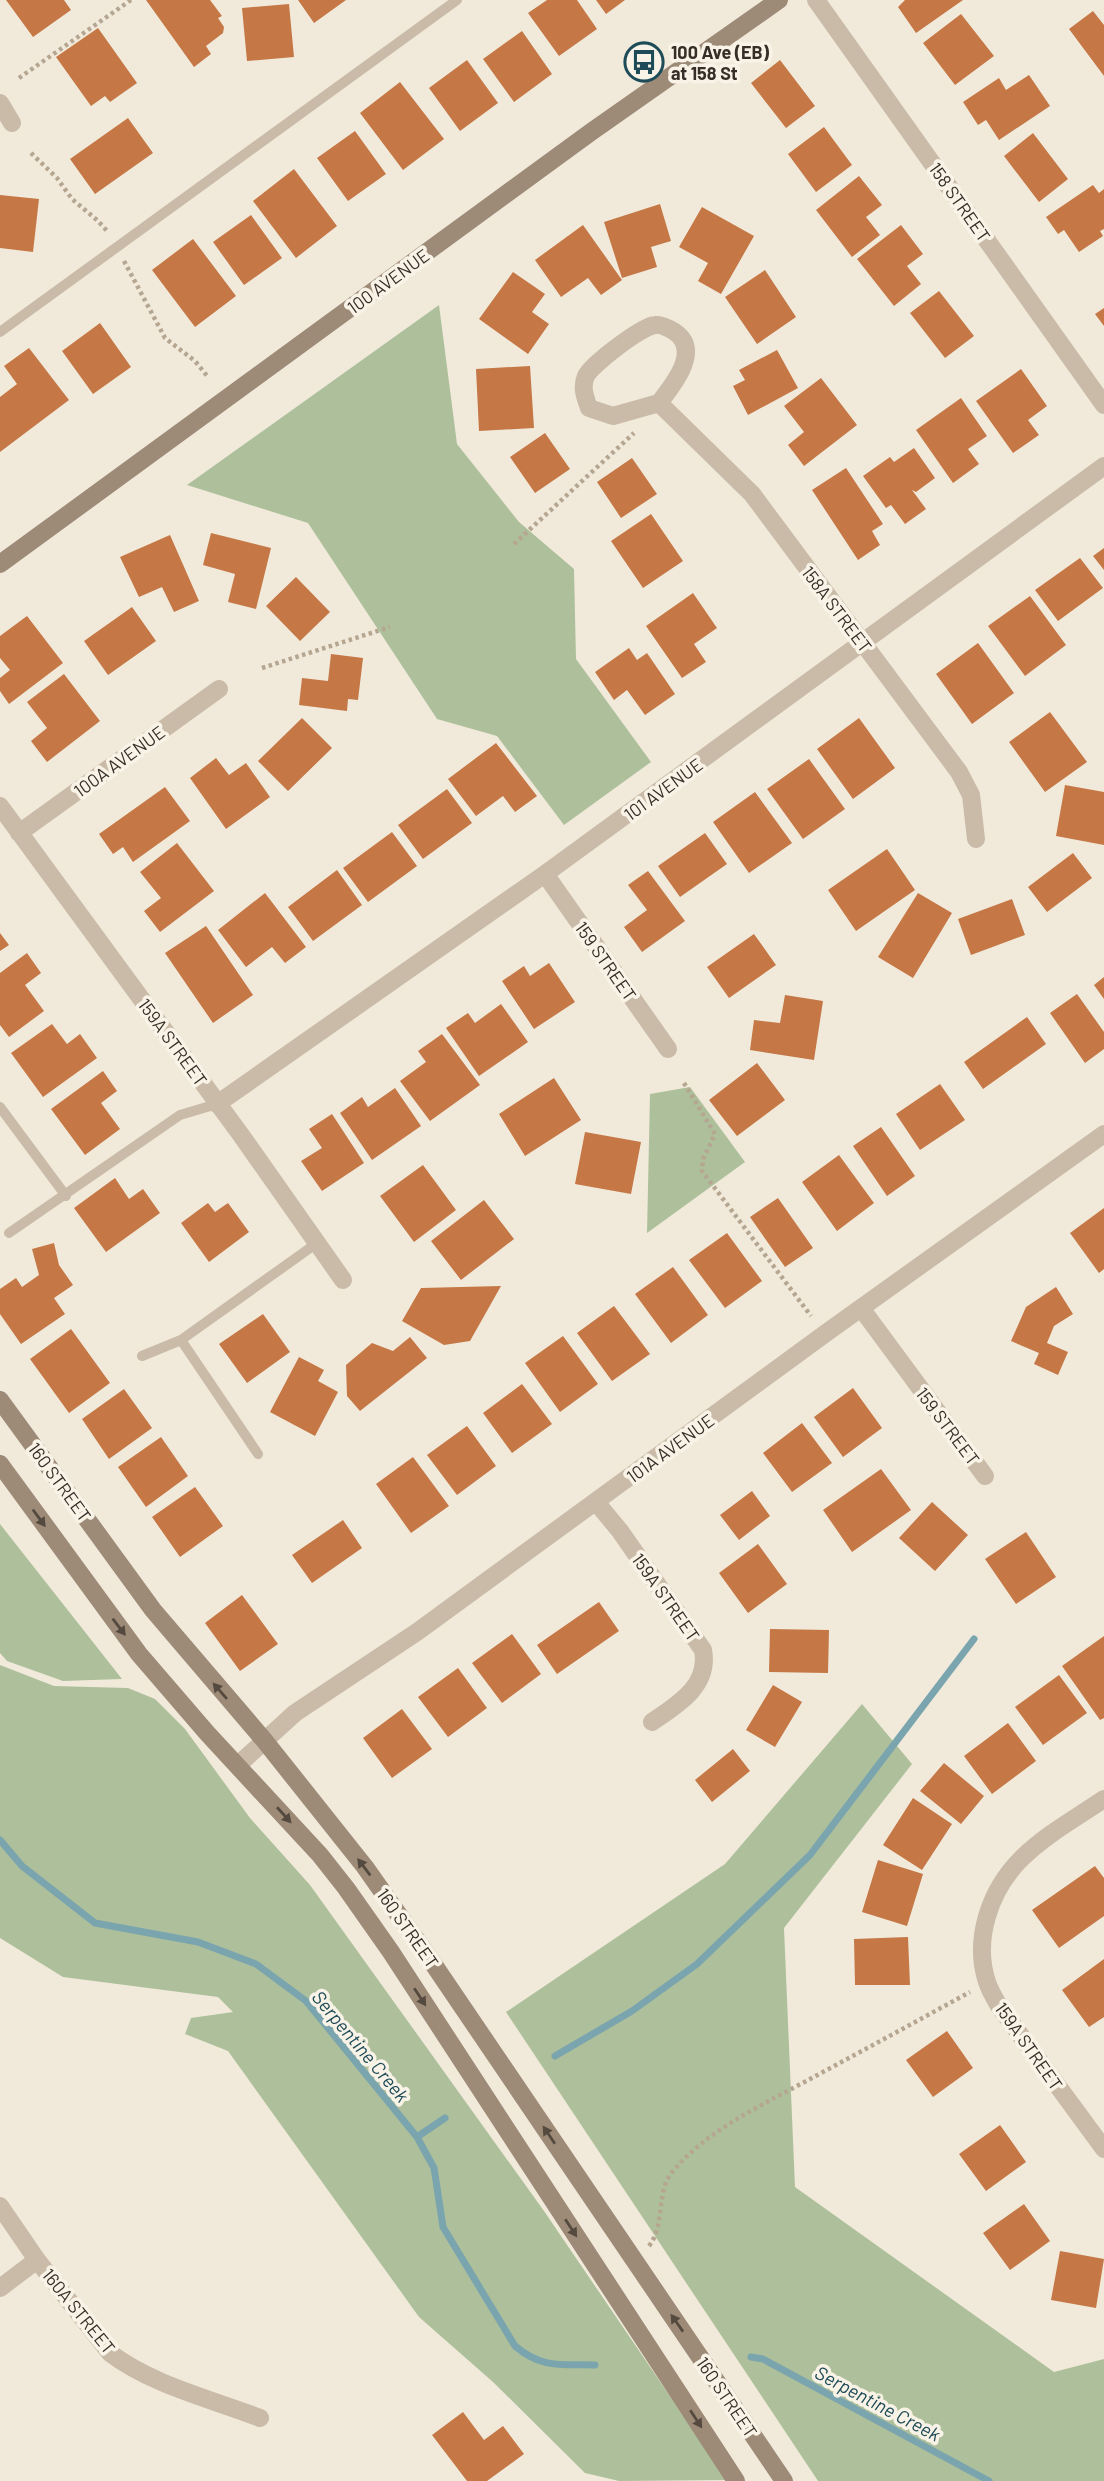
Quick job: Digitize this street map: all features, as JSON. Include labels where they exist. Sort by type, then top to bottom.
[{"type":"main road","name":"100 AVENUE","points":[[0,564],[591,132],[779,0]]},
{"type":"main road","name":"160 STREET","points":[[0,1400],[153,1610],[264,1740],[365,1867],[784,2481]]},
{"type":"main road","name":"160 STREET","points":[[0,1464],[139,1654],[320,1855],[346,1888],[391,1952],[736,2481]]},
{"type":"street","name":"158 STREET","points":[[816,0],[1104,405]]},
{"type":"street","points":[[0,103],[12,123]]},
{"type":"street","points":[[655,325],[670,328],[680,335],[685,348],[684,367],[659,403],[613,416],[589,408],[584,395],[585,379],[590,369],[639,331],[655,325]]},
{"type":"street","name":"158A STREET","points":[[659,403],[752,494],[959,772],[971,795],[976,839]]},
{"type":"street","name":"101 AVENUE","points":[[217,1104],[545,874],[1104,466]]},
{"type":"street","name":"100A AVENUE","points":[[19,833],[219,689]]},
{"type":"street","name":"159A STREET","points":[[0,806],[343,1280]]},
{"type":"street","name":"159 STREET","points":[[545,874],[668,1049]]},
{"type":"street","name":"101A AVENUE","points":[[237,1765],[295,1713],[417,1632],[1104,1134]]},
{"type":"street","name":"159 STREET","points":[[861,1308],[985,1476]]},
{"type":"street","name":"159A STREET","points":[[596,1502],[620,1531],[703,1650],[705,1659],[694,1690],[652,1723]]},
{"type":"street","name":"159A STREET","points":[[1104,1800],[1044,1840],[1021,1859],[1003,1881],[990,1906],[982,1953],[987,1982],[999,2006],[1104,2149]]},
{"type":"street","name":"160A STREET","points":[[0,2206],[37,2260],[110,2353],[124,2363],[160,2380],[260,2418]]},
{"type":"street","points":[[0,2288],[37,2260]]},
{"type":"lane","points":[[0,332],[457,0]]},
{"type":"lane","points":[[9,1233],[180,1115],[217,1104]]},
{"type":"lane","points":[[0,1107],[65,1196]]},
{"type":"lane","points":[[142,1356],[181,1340],[317,1243]]},
{"type":"lane","points":[[181,1340],[258,1454]]},
{"type":"path","points":[[19,78],[131,0]]},
{"type":"path","points":[[31,153],[57,178],[72,199],[112,237]]},
{"type":"path","points":[[121,254],[164,338],[195,361],[208,377]]},
{"type":"path","points":[[514,544],[634,432]]},
{"type":"path","points":[[262,668],[390,627]]},
{"type":"path","points":[[684,1083],[715,1135],[703,1159],[702,1171],[811,1316]]},
{"type":"path","points":[[649,2246],[660,2224],[662,2197],[670,2174],[688,2154],[746,2113],[975,1989]]},
{"type":"green space","points":[[439,305],[457,444],[519,522],[574,569],[576,659],[651,762],[564,825],[497,736],[437,719],[308,523],[187,485]]},
{"type":"green space","points":[[690,1087],[745,1162],[647,1233],[650,1094]]},
{"type":"green space","points":[[0,1524],[122,1679],[63,1681],[7,1661],[0,1653]]},
{"type":"green space","points":[[0,1665],[54,1686],[128,1688],[155,1699],[185,1729],[250,1818],[310,1885],[544,2211],[727,2480],[619,2481],[585,2473],[493,2382],[419,2317],[228,2051],[185,2034],[191,2018],[233,2012],[218,1997],[63,1977],[0,1938]]},
{"type":"green space","points":[[862,1704],[912,1764],[784,1928],[795,2187],[1054,2372],[1104,2359],[1104,2481],[818,2481],[506,2012],[725,1864]]},
{"type":"building","points":[[6,0],[64,0],[71,10],[33,37]]},
{"type":"building","points":[[146,0],[210,0],[222,16],[218,18],[224,27],[223,33],[206,46],[211,54],[194,67]]},
{"type":"building","points":[[298,0],[346,0],[314,23]]},
{"type":"building","points":[[547,0],[577,0],[597,29],[559,56],[528,13]]},
{"type":"building","points":[[596,0],[625,0],[606,14]]},
{"type":"building","points":[[905,0],[963,0],[916,33],[898,7]]},
{"type":"building","points":[[289,4],[294,57],[247,61],[242,8]]},
{"type":"building","points":[[1093,11],[1104,25],[1104,76],[1069,29]]},
{"type":"building","points":[[961,14],[994,56],[955,85],[923,43]]},
{"type":"building","points":[[98,28],[137,83],[110,102],[105,96],[91,106],[56,57]]},
{"type":"building","points":[[522,31],[552,74],[514,102],[483,59]]},
{"type":"building","points":[[467,60],[498,103],[460,131],[429,88]]},
{"type":"building","points":[[780,60],[815,106],[786,128],[751,83]]},
{"type":"building","points":[[1029,75],[1050,106],[999,140],[986,120],[978,125],[963,102],[999,78],[1006,90]]},
{"type":"building","points":[[400,82],[444,139],[403,170],[360,113]]},
{"type":"building","points":[[128,118],[153,153],[95,194],[70,159]]},
{"type":"building","points":[[824,127],[852,165],[816,192],[788,154]]},
{"type":"building","points":[[355,131],[386,174],[348,201],[317,158]]},
{"type":"building","points":[[1033,133],[1068,179],[1039,202],[1004,156]]},
{"type":"building","points":[[294,169],[337,226],[296,258],[253,201]]},
{"type":"building","points":[[859,176],[882,205],[866,217],[880,235],[852,257],[816,210]]},
{"type":"building","points":[[1093,185],[1099,193],[1104,189],[1104,229],[1100,231],[1103,236],[1079,252],[1064,230],[1058,234],[1046,217]]},
{"type":"building","points":[[0,195],[39,199],[33,252],[0,248]]},
{"type":"building","points":[[660,204],[671,241],[651,247],[657,267],[622,278],[604,222]]},
{"type":"building","points":[[702,207],[754,236],[721,294],[698,281],[708,263],[679,247]]},
{"type":"building","points":[[251,215],[282,258],[244,285],[213,242]]},
{"type":"building","points":[[583,225],[622,280],[601,295],[588,278],[561,297],[535,260]]},
{"type":"building","points":[[901,225],[923,254],[907,266],[921,284],[894,306],[857,259]]},
{"type":"building","points":[[193,239],[236,296],[195,327],[152,270]]},
{"type":"building","points":[[765,270],[796,317],[757,344],[725,297]]},
{"type":"building","points":[[513,272],[545,294],[532,312],[549,324],[528,354],[479,319]]},
{"type":"building","points":[[939,291],[974,336],[945,358],[910,313]]},
{"type":"building","points":[[1104,308],[1104,326],[1095,314]]},
{"type":"building","points":[[100,323],[131,367],[93,394],[62,351]]},
{"type":"building","points":[[29,348],[69,400],[0,452],[0,397],[17,384],[4,366]]},
{"type":"building","points":[[777,350],[798,388],[748,415],[733,386],[745,380],[739,370]]},
{"type":"building","points":[[530,366],[534,428],[479,431],[476,369]]},
{"type":"building","points":[[1021,369],[1047,406],[1028,420],[1039,435],[1013,453],[976,401]]},
{"type":"building","points":[[821,378],[857,425],[804,466],[788,445],[804,432],[784,406]]},
{"type":"building","points":[[961,398],[987,436],[968,449],[979,464],[953,483],[916,430]]},
{"type":"building","points":[[545,433],[570,469],[535,493],[510,457]]},
{"type":"building","points":[[914,448],[935,478],[916,492],[912,490],[926,509],[905,524],[891,505],[886,508],[863,476],[890,457],[894,462]]},
{"type":"building","points":[[632,458],[657,494],[621,518],[597,482]]},
{"type":"building","points":[[846,468],[883,524],[872,531],[880,545],[858,560],[812,490]]},
{"type":"building","points":[[651,514],[683,561],[643,588],[611,541]]},
{"type":"building","points":[[211,533],[271,548],[256,609],[228,602],[235,574],[203,565]]},
{"type":"building","points":[[170,535],[199,601],[174,612],[162,587],[139,597],[120,557]]},
{"type":"building","points":[[1104,548],[1104,570],[1093,556]]},
{"type":"building","points":[[1080,558],[1103,588],[1058,621],[1035,590]]},
{"type":"building","points":[[296,577],[330,612],[300,641],[266,606]]},
{"type":"building","points":[[693,593],[717,628],[694,644],[706,662],[682,678],[646,626]]},
{"type":"building","points":[[1030,596],[1066,645],[1025,676],[988,626]]},
{"type":"building","points":[[132,607],[156,641],[108,675],[84,641]]},
{"type":"building","points":[[27,616],[63,663],[9,704],[0,691],[0,678],[10,670],[0,658],[0,636]]},
{"type":"building","points":[[978,643],[1014,693],[972,724],[936,674]]},
{"type":"building","points":[[629,648],[637,660],[647,653],[675,694],[645,715],[627,690],[614,700],[595,672]]},
{"type":"building","points":[[331,654],[363,658],[358,700],[348,699],[347,711],[299,705],[302,678],[328,681]]},
{"type":"building","points":[[64,674],[100,721],[47,762],[31,741],[47,728],[27,702]]},
{"type":"building","points":[[1050,712],[1087,762],[1045,792],[1009,742]]},
{"type":"building","points":[[302,718],[332,748],[288,791],[258,761]]},
{"type":"building","points":[[859,718],[895,768],[853,799],[817,749]]},
{"type":"building","points":[[496,743],[537,796],[515,812],[503,796],[476,816],[448,779]]},
{"type":"building","points":[[216,758],[229,775],[246,763],[270,797],[226,829],[190,778]]},
{"type":"building","points":[[809,759],[845,809],[803,839],[767,789]]},
{"type":"building","points":[[1065,785],[1104,792],[1104,845],[1056,836]]},
{"type":"building","points":[[165,787],[190,821],[133,862],[123,847],[113,854],[99,834]]},
{"type":"building","points":[[447,789],[472,823],[423,859],[398,825]]},
{"type":"building","points":[[755,792],[792,843],[749,873],[713,822]]},
{"type":"building","points":[[392,832],[417,866],[368,902],[343,868]]},
{"type":"building","points":[[705,833],[727,864],[680,897],[658,866]]},
{"type":"building","points":[[177,843],[214,891],[160,932],[144,911],[161,898],[140,872]]},
{"type":"building","points":[[887,849],[915,890],[856,931],[828,890]]},
{"type":"building","points":[[1073,853],[1092,878],[1047,912],[1028,887]]},
{"type":"building","points":[[337,870],[362,905],[313,941],[288,907]]},
{"type":"building","points":[[648,871],[685,921],[642,952],[624,927],[647,910],[628,885]]},
{"type":"building","points":[[265,893],[306,947],[285,963],[272,947],[246,967],[218,930]]},
{"type":"building","points":[[918,893],[952,913],[913,978],[878,957]]},
{"type":"building","points":[[1012,899],[1025,935],[971,955],[958,919]]},
{"type":"building","points":[[206,926],[253,995],[213,1023],[165,953]]},
{"type":"building","points":[[0,933],[9,945],[0,951]]},
{"type":"building","points":[[754,934],[776,965],[729,998],[707,967]]},
{"type":"building","points":[[27,953],[41,973],[25,985],[44,1011],[9,1037],[0,1025],[0,973]]},
{"type":"building","points":[[549,963],[575,1002],[534,1029],[502,981],[524,966],[530,976]]},
{"type":"building","points":[[1104,977],[1104,999],[1094,985]]},
{"type":"building","points":[[1077,994],[1104,1032],[1104,1049],[1085,1063],[1050,1013]]},
{"type":"building","points":[[785,995],[823,1001],[814,1060],[750,1050],[754,1020],[780,1023]]},
{"type":"building","points":[[501,1004],[528,1042],[479,1076],[446,1028],[468,1013],[475,1023]]},
{"type":"building","points":[[1027,1017],[1046,1044],[983,1089],[964,1062]]},
{"type":"building","points":[[52,1024],[67,1044],[80,1034],[97,1058],[43,1097],[11,1053]]},
{"type":"building","points":[[442,1034],[480,1085],[430,1121],[400,1081],[426,1062],[418,1051]]},
{"type":"building","points":[[757,1063],[785,1100],[737,1136],[709,1100]]},
{"type":"building","points":[[103,1071],[117,1091],[101,1103],[120,1129],[85,1155],[51,1109]]},
{"type":"building","points":[[554,1078],[581,1120],[525,1156],[499,1114]]},
{"type":"building","points":[[940,1084],[965,1120],[920,1150],[896,1114]]},
{"type":"building","points":[[395,1088],[421,1126],[372,1160],[340,1113],[362,1097],[368,1107]]},
{"type":"building","points":[[332,1114],[364,1163],[322,1191],[301,1161],[322,1148],[309,1129]]},
{"type":"building","points":[[881,1127],[915,1176],[887,1196],[853,1146]]},
{"type":"building","points":[[585,1132],[641,1142],[631,1194],[575,1184]]},
{"type":"building","points":[[839,1155],[874,1203],[837,1231],[802,1182]]},
{"type":"building","points":[[423,1165],[456,1210],[414,1242],[380,1196]]},
{"type":"building","points":[[115,1178],[129,1199],[143,1189],[160,1213],[106,1252],[74,1208]]},
{"type":"building","points":[[778,1198],[813,1248],[785,1267],[750,1217]]},
{"type":"building","points":[[484,1200],[514,1239],[461,1280],[431,1241]]},
{"type":"building","points":[[208,1203],[215,1212],[228,1203],[249,1232],[209,1262],[181,1223]]},
{"type":"building","points":[[1104,1208],[1104,1269],[1099,1273],[1070,1233]]},
{"type":"building","points":[[727,1233],[762,1281],[725,1308],[689,1260]]},
{"type":"building","points":[[54,1243],[59,1265],[73,1285],[54,1298],[65,1314],[21,1344],[0,1314],[0,1289],[16,1278],[22,1287],[39,1275],[32,1249]]},
{"type":"building","points":[[673,1267],[708,1315],[671,1343],[635,1294]]},
{"type":"building","points":[[501,1286],[470,1341],[444,1345],[402,1321],[421,1288]]},
{"type":"building","points":[[1056,1287],[1073,1314],[1054,1326],[1047,1343],[1068,1352],[1058,1375],[1034,1364],[1039,1353],[1011,1341],[1026,1307]]},
{"type":"building","points":[[614,1306],[650,1354],[612,1381],[577,1333]]},
{"type":"building","points":[[263,1314],[290,1352],[247,1383],[219,1344]]},
{"type":"building","points":[[71,1329],[110,1383],[69,1413],[30,1359]]},
{"type":"building","points":[[563,1336],[598,1384],[560,1412],[525,1363]]},
{"type":"building","points":[[410,1337],[427,1358],[360,1411],[347,1396],[346,1365],[372,1343],[393,1351]]},
{"type":"building","points":[[299,1357],[324,1370],[318,1381],[338,1392],[315,1436],[270,1412]]},
{"type":"building","points":[[522,1384],[552,1424],[512,1453],[483,1413]]},
{"type":"building","points":[[853,1388],[882,1428],[843,1457],[814,1417]]},
{"type":"building","points":[[124,1389],[152,1428],[109,1459],[82,1419]]},
{"type":"building","points":[[802,1423],[832,1463],[792,1492],[763,1453]]},
{"type":"building","points":[[467,1426],[496,1466],[457,1495],[427,1455]]},
{"type":"building","points":[[161,1437],[188,1476],[146,1507],[118,1467]]},
{"type":"building","points":[[413,1457],[449,1506],[411,1533],[376,1484]]},
{"type":"building","points":[[881,1469],[911,1510],[852,1552],[823,1510]]},
{"type":"building","points":[[195,1487],[223,1526],[180,1557],[152,1517]]},
{"type":"building","points":[[752,1491],[770,1516],[739,1540],[720,1515]]},
{"type":"building","points":[[932,1502],[968,1535],[935,1571],[899,1538]]},
{"type":"building","points":[[343,1520],[362,1548],[312,1583],[292,1555]]},
{"type":"building","points":[[1026,1532],[1056,1577],[1016,1604],[985,1559]]},
{"type":"building","points":[[758,1544],[787,1584],[748,1613],[719,1573]]},
{"type":"building","points":[[242,1595],[278,1644],[240,1671],[205,1623]]},
{"type":"building","points":[[599,1602],[619,1631],[557,1674],[537,1645]]},
{"type":"building","points":[[770,1629],[829,1630],[828,1673],[769,1672]]},
{"type":"building","points":[[512,1634],[541,1674],[502,1703],[472,1663]]},
{"type":"building","points":[[1104,1636],[1104,1718],[1100,1720],[1062,1666]]},
{"type":"building","points":[[458,1668],[487,1708],[448,1737],[418,1697]]},
{"type":"building","points":[[1059,1675],[1087,1713],[1043,1745],[1015,1707]]},
{"type":"building","points":[[773,1685],[802,1702],[775,1747],[746,1730]]},
{"type":"building","points":[[402,1709],[432,1749],[392,1778],[363,1738]]},
{"type":"building","points":[[1008,1723],[1036,1761],[992,1794],[964,1756]]},
{"type":"building","points":[[733,1749],[750,1771],[712,1802],[695,1780]]},
{"type":"building","points":[[944,1763],[984,1796],[961,1824],[920,1791]]},
{"type":"building","points":[[913,1798],[952,1824],[922,1870],[883,1845]]},
{"type":"building","points":[[878,1860],[923,1874],[907,1926],[862,1912]]},
{"type":"building","points":[[1095,1866],[1104,1878],[1104,1916],[1059,1948],[1032,1910]]},
{"type":"building","points":[[908,1937],[910,1985],[855,1985],[854,1939]]},
{"type":"building","points":[[1104,1959],[1104,2017],[1089,2027],[1062,1990]]},
{"type":"building","points":[[947,2031],[973,2068],[933,2097],[906,2060]]},
{"type":"building","points":[[1000,2125],[1026,2162],[986,2191],[959,2154]]},
{"type":"building","points":[[1024,2204],[1050,2241],[1010,2270],[983,2233]]},
{"type":"building","points":[[1060,2251],[1104,2259],[1096,2308],[1051,2300]]},
{"type":"building","points":[[463,2412],[484,2440],[503,2426],[524,2454],[487,2481],[467,2481],[432,2435]]},
{"type":"waterway","points":[[555,2056],[632,2011],[697,1964],[810,1855],[974,1639]]},
{"type":"waterway","name":"Serpentine Creek","points":[[0,1840],[22,1866],[95,1923],[198,1942],[256,1964],[306,2001],[417,2137],[434,2168],[443,2227],[515,2346],[543,2362],[595,2365]]},
{"type":"waterway","points":[[417,2137],[445,2118]]},
{"type":"waterway","name":"Serpentine Creek","points":[[751,2357],[763,2359],[989,2481]]},
{"type":"place","name":"100 Ave (EB) at 158 St","points":[[644,62]]}]
